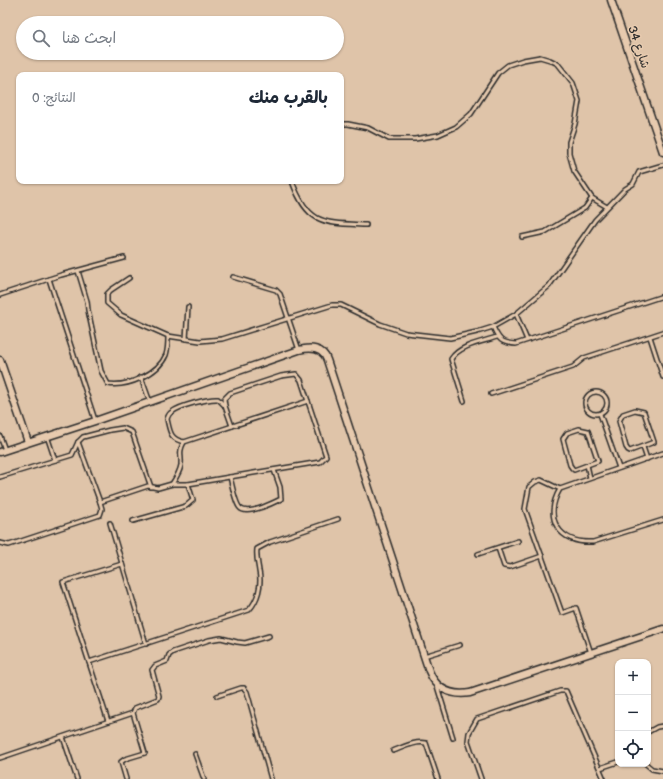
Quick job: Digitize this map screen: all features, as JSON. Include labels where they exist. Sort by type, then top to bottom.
[{"type":"street","name":"شارع 34","points":[[611,0],[663,152]]},
{"type":"street","points":[[2,451],[150,402],[299,350],[317,349],[326,356],[430,675],[436,684],[448,692],[463,694],[470,693],[663,629]]},
{"type":"street","points":[[0,360],[28,442]]},
{"type":"lane","points":[[344,124],[368,128],[389,138],[415,139],[438,135],[456,127],[472,114],[498,74],[508,65],[523,60],[540,57],[550,60],[558,64],[573,83],[579,100],[575,124],[569,142],[569,153],[574,171],[592,198],[607,207]]},
{"type":"lane","points":[[129,278],[107,294],[107,303],[121,315],[168,336],[200,341],[222,339],[332,304],[340,305],[380,324],[406,333],[450,338],[493,327],[516,314],[549,286],[596,220],[625,189],[633,184],[639,172],[663,165]]},
{"type":"lane","points":[[293,184],[297,196],[304,208],[313,216],[328,222],[366,225]]},
{"type":"lane","points":[[522,237],[545,232],[585,208],[592,198]]},
{"type":"lane","points":[[0,295],[78,270],[124,258]]},
{"type":"lane","points":[[78,270],[87,301],[97,354],[104,379],[108,384],[113,385],[131,381],[158,367],[164,360],[167,353],[168,336]]},
{"type":"lane","points":[[233,277],[276,290],[282,300],[299,350]]},
{"type":"lane","points":[[49,279],[95,420]]},
{"type":"lane","points":[[493,327],[497,337],[506,343],[516,344],[663,296]]},
{"type":"lane","points":[[186,339],[188,307]]},
{"type":"lane","points":[[516,314],[526,340]]},
{"type":"lane","points":[[491,394],[572,366],[584,358],[663,332]]},
{"type":"lane","points":[[464,401],[451,359],[454,354],[465,348],[497,337]]},
{"type":"lane","points":[[650,337],[663,377]]},
{"type":"lane","points":[[100,502],[148,486],[158,488],[172,484],[188,484],[274,470],[320,462],[326,456],[301,380],[296,374],[281,376],[230,393],[224,399],[232,426]]},
{"type":"lane","points":[[141,377],[150,402]]},
{"type":"lane","points":[[592,392],[600,392],[605,396],[608,402],[606,409],[600,414],[593,414],[587,410],[585,403],[587,396],[592,392]]},
{"type":"lane","points":[[225,406],[218,399],[212,398],[170,412],[167,419],[171,433],[176,440],[184,442],[308,401]]},
{"type":"lane","points":[[636,410],[644,412],[654,442],[643,447],[630,451],[628,450],[618,421],[623,414],[636,410]]},
{"type":"lane","points":[[600,414],[619,468]]},
{"type":"lane","points":[[0,477],[72,455],[78,442],[83,437],[123,428],[132,432],[151,487]]},
{"type":"lane","points":[[579,429],[588,431],[598,461],[587,466],[574,470],[572,468],[563,439],[567,433],[579,429]]},
{"type":"lane","points":[[0,436],[2,451]]},
{"type":"lane","points":[[47,436],[55,460]]},
{"type":"lane","points":[[0,543],[9,544],[100,515],[102,509],[100,502],[78,442]]},
{"type":"lane","points":[[172,484],[178,476],[181,466],[180,450],[184,442]]},
{"type":"lane","points":[[643,447],[646,459]]},
{"type":"lane","points":[[663,453],[560,489],[554,499],[553,509],[554,521],[558,529],[566,537],[585,543],[593,542],[663,520]]},
{"type":"lane","points":[[587,466],[590,478]]},
{"type":"lane","points":[[230,477],[239,507],[243,510],[249,511],[274,503],[281,499],[280,487],[274,470]]},
{"type":"lane","points":[[560,489],[542,480],[535,482],[529,487],[525,509],[562,613],[576,608],[591,652]]},
{"type":"lane","points":[[133,520],[186,506],[193,500],[188,484]]},
{"type":"lane","points":[[89,662],[249,610],[255,603],[258,596],[260,573],[256,558],[257,549],[270,542],[338,519]]},
{"type":"lane","points":[[110,523],[146,644]]},
{"type":"lane","points":[[478,554],[518,541]]},
{"type":"lane","points":[[498,548],[504,566],[510,567],[542,556]]},
{"type":"lane","points":[[108,721],[63,582],[122,564]]},
{"type":"lane","points":[[126,779],[121,762],[125,759],[145,753],[133,713],[135,708],[158,699],[159,696],[152,670],[155,666],[167,661],[169,655],[173,652],[209,640],[221,638],[245,643],[269,636]]},
{"type":"lane","points":[[424,656],[460,645]]},
{"type":"lane","points":[[436,684],[453,738]]},
{"type":"lane","points":[[217,696],[241,688],[244,688],[247,692],[271,779]]},
{"type":"lane","points":[[481,779],[468,741],[469,733],[477,720],[560,691],[566,691],[604,779]]},
{"type":"lane","points":[[0,758],[133,713]]},
{"type":"lane","points":[[650,731],[663,726]]},
{"type":"lane","points":[[63,737],[77,779]]},
{"type":"lane","points":[[393,751],[413,743],[426,743],[438,779]]},
{"type":"lane","points":[[195,754],[204,779]]},
{"type":"lane","points":[[600,768],[615,763]]},
{"type":"lane","points":[[650,767],[663,771]]}]
